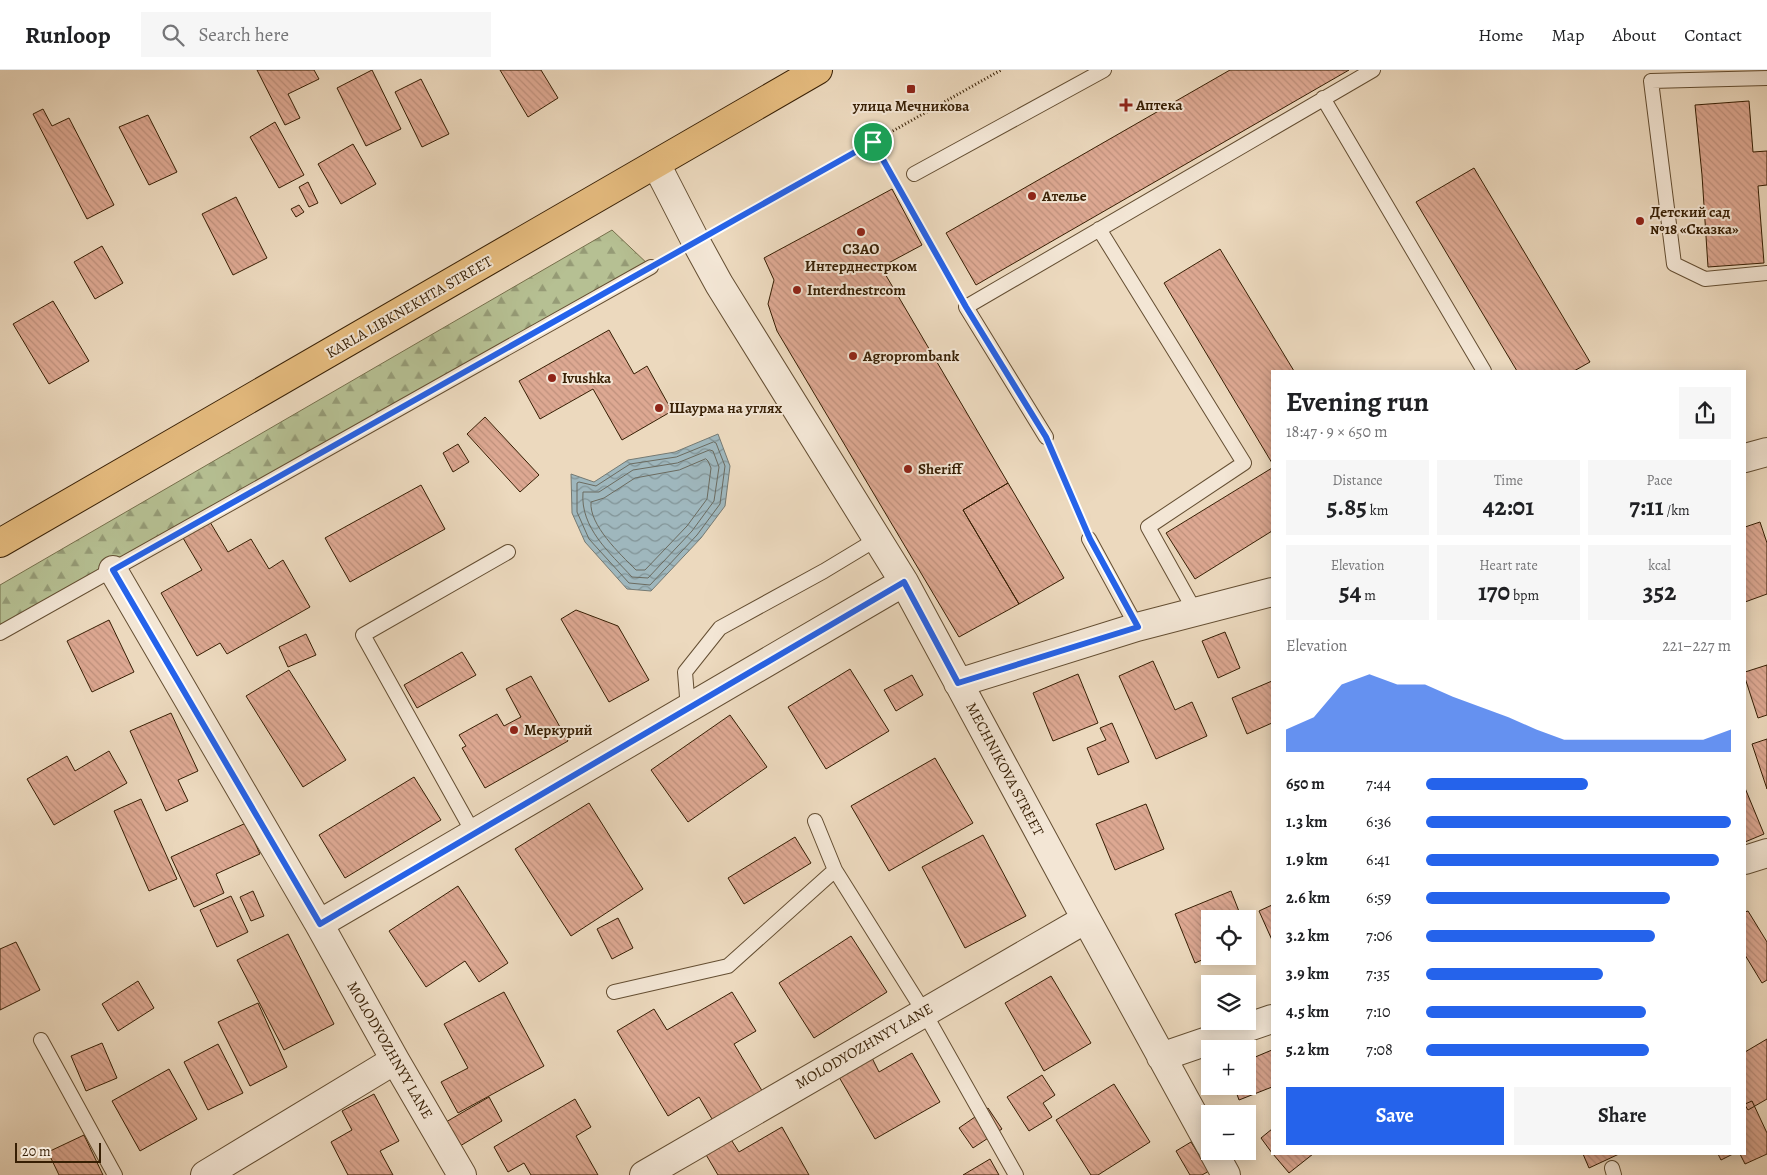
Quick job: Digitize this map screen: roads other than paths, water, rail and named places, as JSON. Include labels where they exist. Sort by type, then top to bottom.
[{"type":"main road","name":"KARLA LIBKNEKHTA STREET","points":[[0,543],[818,70]]},
{"type":"street","name":"MECHNIKOVA STREET","points":[[656,164],[719,284],[904,582],[1201,1129]]},
{"type":"street","points":[[1746,458],[1767,452]]},
{"type":"street","name":"MOLODYOZHNYY LANE","points":[[113,570],[320,924],[395,1060],[462,1175]]},
{"type":"street","points":[[320,924],[904,582]]},
{"type":"street","points":[[958,683],[1138,627],[1271,592]]},
{"type":"street","points":[[1746,860],[1767,853]]},
{"type":"street","name":"MOLODYOZHNYY LANE","points":[[644,1175],[1086,919]]},
{"type":"street","points":[[1161,1057],[1271,1019]]},
{"type":"street","points":[[205,1175],[395,1060]]},
{"type":"street","points":[[1218,1160],[1226,1175]]},
{"type":"lane","points":[[914,174],[1104,70]]},
{"type":"lane","points":[[1046,437],[966,307],[1373,70]]},
{"type":"lane","points":[[1651,81],[1664,70]]},
{"type":"lane","points":[[1651,81],[1767,78]]},
{"type":"lane","points":[[1651,81],[1674,264],[1705,279],[1767,274]]},
{"type":"lane","points":[[1323,98],[1483,370]]},
{"type":"lane","points":[[1100,229],[1244,463],[1148,527],[1196,612]]},
{"type":"lane","points":[[0,633],[651,267]]},
{"type":"lane","points":[[688,708],[686,672],[720,628],[824,571],[877,539]]},
{"type":"lane","points":[[1090,539],[1138,627]]},
{"type":"lane","points":[[474,834],[363,635],[508,552]]},
{"type":"lane","points":[[816,822],[835,870],[924,1012],[1016,1175]]},
{"type":"lane","points":[[614,992],[728,966],[835,870]]},
{"type":"lane","points":[[41,1040],[115,1175]]},
{"type":"water","points":[[718,434],[730,466],[725,506],[701,538],[651,591],[627,589],[585,542],[572,513],[571,474],[594,482],[628,460],[675,452]]},
{"type":"place","name":"улица Мечникова","points":[[911,89]]},
{"type":"place","name":"Аптека","points":[[1126,105]]},
{"type":"place","name":"Ателье","points":[[1032,196]]},
{"type":"place","name":"Детский сад №18 «Сказка»","points":[[1640,221]]},
{"type":"place","name":"СЗАО Интерднестрком","points":[[861,232]]},
{"type":"place","name":"Interdnestrcom","points":[[797,290]]},
{"type":"place","name":"Agroprombank","points":[[853,356]]},
{"type":"place","name":"Ivushka","points":[[552,378]]},
{"type":"place","name":"Шаурма на углях","points":[[659,408]]},
{"type":"place","name":"Sheriff","points":[[908,469]]},
{"type":"place","name":"Меркурий","points":[[514,730]]}]
